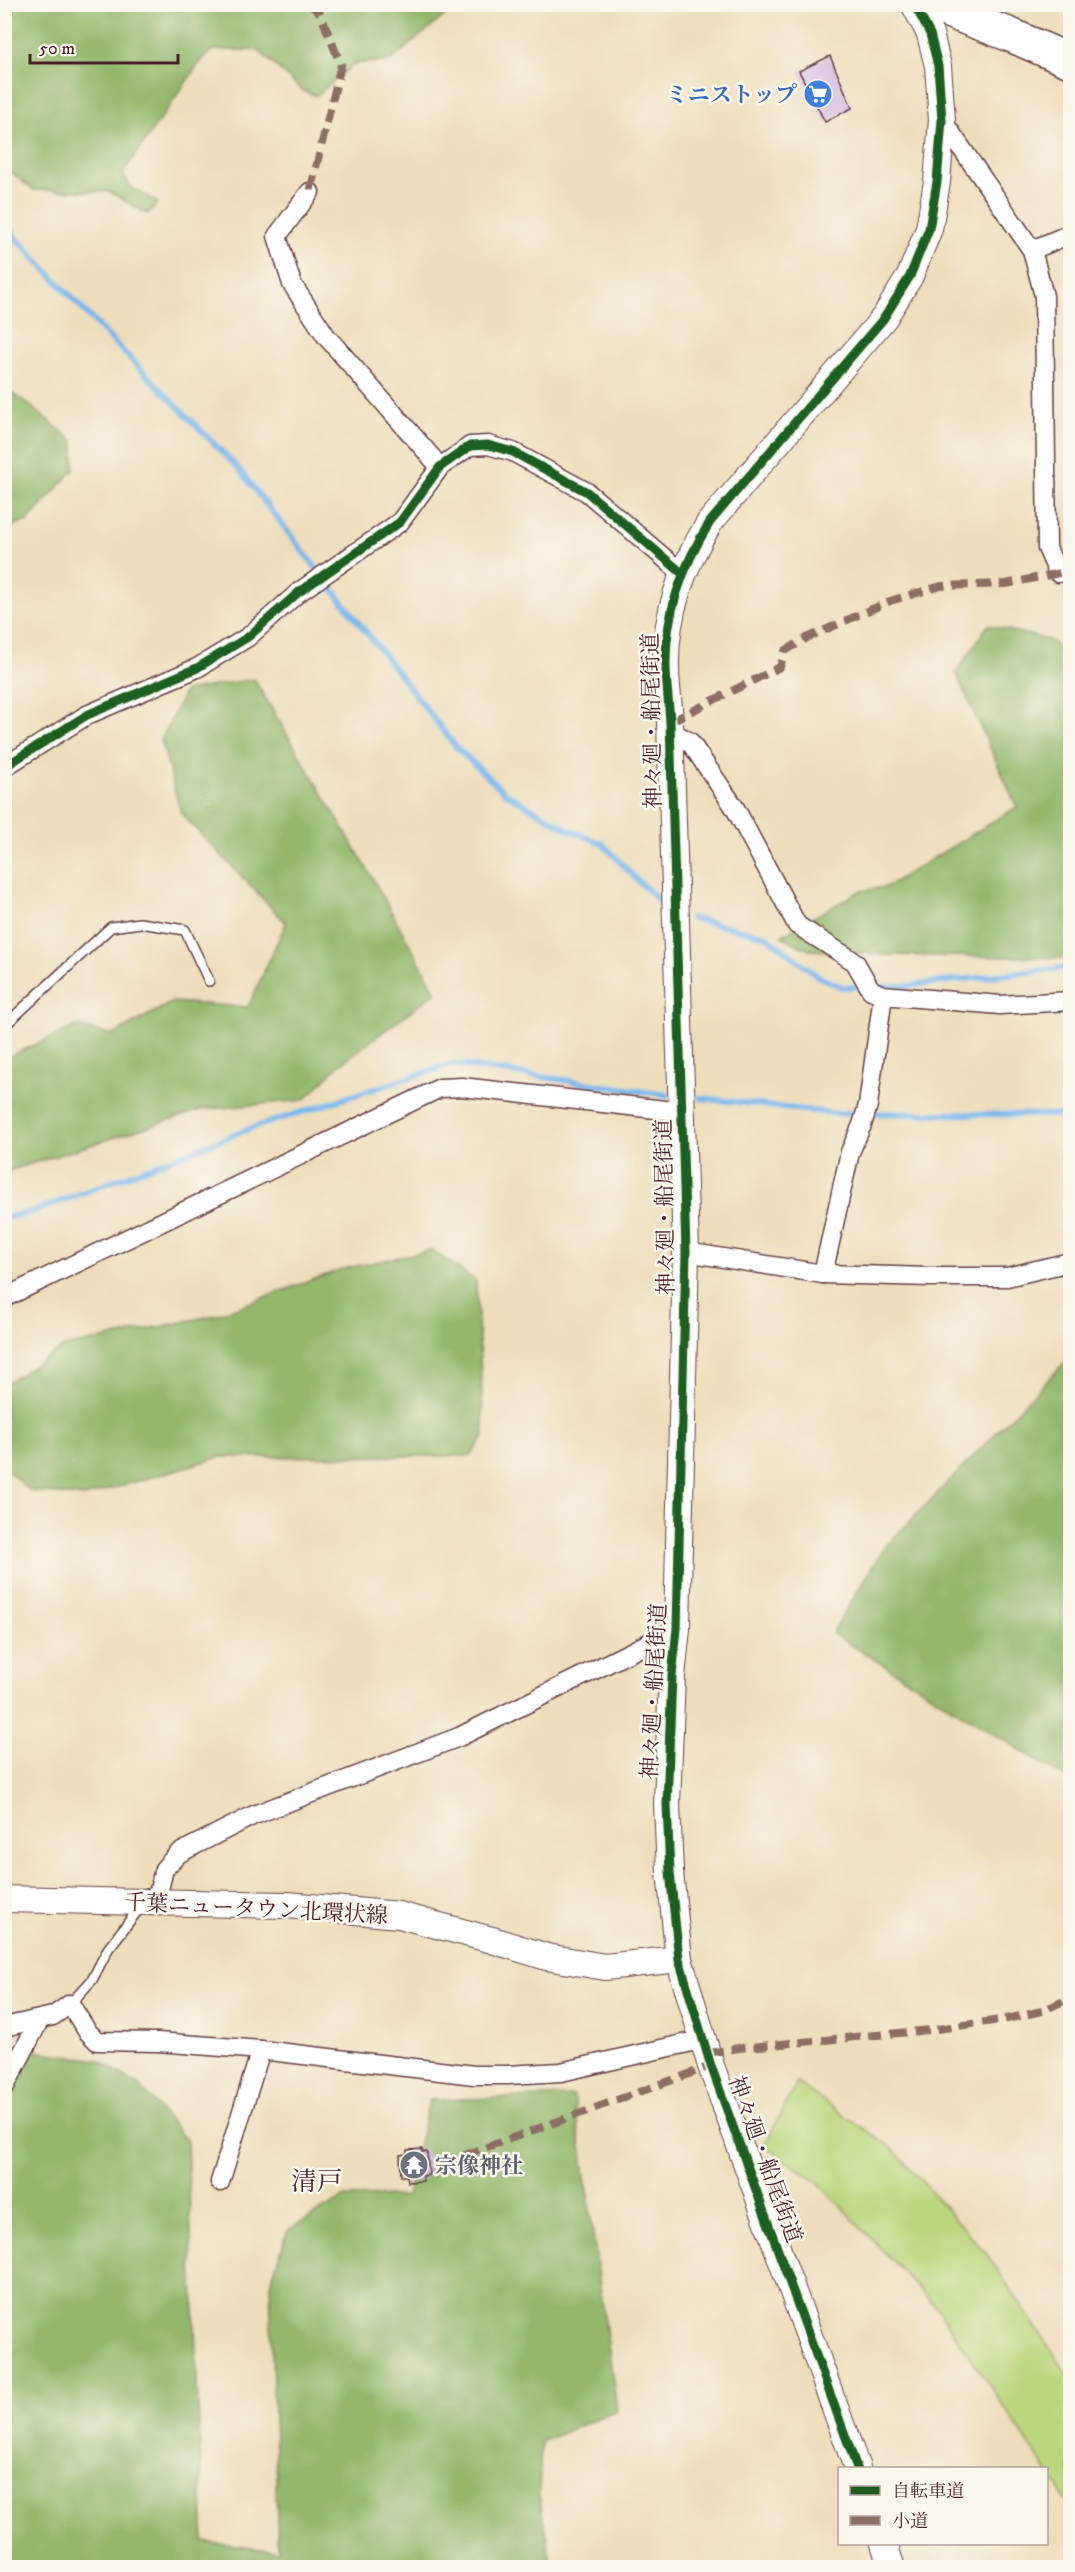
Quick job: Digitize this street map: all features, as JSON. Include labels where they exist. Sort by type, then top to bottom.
[{"type":"highway","points":[[930,4],[1071,61]]},
{"type":"street","name":"神々廻・船尾街道","points":[[856,2467],[711,2066],[680,1959],[670,1872],[667,1804],[676,1629],[686,1252],[666,665],[670,618],[694,547],[710,522],[884,318],[910,276],[929,229],[937,182],[942,120],[938,66],[930,34],[914,4]]},
{"type":"street","points":[[942,120],[1032,249],[1044,296],[1047,548],[1058,573]]},
{"type":"street","points":[[310,192],[277,236],[292,284],[326,336],[440,467]]},
{"type":"street","points":[[1032,249],[1071,234]]},
{"type":"street","points":[[4,767],[87,715],[197,668],[248,638],[299,592],[400,522],[440,467],[470,446],[488,445],[513,452],[587,492],[683,574]]},
{"type":"street","points":[[670,731],[690,742],[735,808],[797,925],[855,962],[877,993],[868,1105],[850,1152],[823,1274]]},
{"type":"street","points":[[877,993],[1000,1005],[1071,1000]]},
{"type":"street","points":[[4,1298],[440,1088],[462,1087],[682,1103]]},
{"type":"street","points":[[686,1252],[823,1274],[1007,1277],[1071,1262]]},
{"type":"street","points":[[150,1902],[164,1869],[178,1854],[193,1846],[254,1815],[459,1737],[676,1629]]},
{"type":"street","name":"千葉ニュータウン北環状線","points":[[4,1899],[288,1905],[399,1915],[547,1957],[605,1967],[680,1959]]},
{"type":"street","points":[[4,2027],[39,2021],[53,2016],[70,2004],[87,2031],[97,2041],[158,2042],[261,2050],[474,2075],[561,2072],[705,2039]]},
{"type":"street","points":[[4,2088],[39,2021]]},
{"type":"street","points":[[220,2182],[261,2050]]},
{"type":"street","points":[[884,2545],[892,2568]]},
{"type":"lane","points":[[4,1026],[111,927],[140,923],[185,930],[209,981]]},
{"type":"lane","points":[[70,2004],[87,1986],[108,1949],[150,1902]]},
{"type":"green space","points":[[4,5],[457,5],[389,62],[356,63],[316,96],[303,91],[258,50],[213,50],[202,59],[123,173],[131,187],[158,203],[147,214],[110,192],[33,190],[5,167]]},
{"type":"green space","points":[[5,389],[24,401],[74,441],[74,470],[27,521],[5,528]]},
{"type":"green space","points":[[988,625],[1050,640],[1070,657],[1070,958],[888,955],[809,950],[781,936],[860,891],[886,887],[1017,807],[956,673]]},
{"type":"green space","points":[[254,679],[368,870],[436,992],[339,1065],[304,1100],[201,1110],[5,1172],[5,1058],[77,1026],[113,1035],[172,1002],[248,1007],[286,923],[181,813],[161,740],[185,691]]},
{"type":"green space","points":[[432,1250],[476,1281],[484,1437],[470,1456],[220,1457],[84,1497],[30,1491],[5,1468],[5,1384],[64,1347],[216,1315],[342,1269]]},
{"type":"green space","points":[[1070,1357],[1070,1781],[832,1633],[883,1549]]},
{"type":"green space","points":[[5,2047],[98,2060],[139,2085],[187,2141],[204,2542],[278,2551],[270,2284],[288,2230],[345,2197],[407,2196],[429,2100],[574,2096],[617,2410],[541,2442],[539,2496],[552,2567],[5,2568]]},
{"type":"green space","points":[[797,2083],[891,2147],[986,2253],[1070,2378],[1070,2505],[1048,2472],[1048,2467],[1044,2467],[938,2309],[819,2183],[764,2146]]},
{"type":"building","points":[[830,56],[852,108],[825,122],[799,71]]},
{"type":"building","name":"宗像神社","points":[[422,2149],[422,2152],[427,2152],[429,2175],[423,2176],[423,2181],[408,2182],[407,2176],[401,2176],[400,2155],[407,2154],[407,2150]]},
{"type":"waterway","points":[[4,218],[16,238],[105,333],[238,468],[456,747],[505,793],[569,830],[603,844],[663,904]]},
{"type":"waterway","points":[[691,918],[766,936],[819,977],[842,987],[864,987]]},
{"type":"waterway","points":[[881,987],[1070,967]]},
{"type":"waterway","points":[[4,1218],[35,1211],[252,1128],[452,1064],[667,1095]]},
{"type":"waterway","points":[[700,1098],[830,1113],[1070,1115]]},
{"type":"marked path","points":[[309,4],[320,13],[341,65],[310,192]]},
{"type":"marked path","points":[[670,722],[780,667],[785,651],[807,638],[890,601],[941,586],[1006,584],[1070,571]]},
{"type":"marked path","points":[[708,2053],[930,2030],[1007,2019],[1042,2011],[1070,1998]]},
{"type":"marked path","points":[[443,2163],[711,2066]]},
{"type":"cycle path","points":[[857,2467],[711,2066],[679,1959],[670,1872],[667,1804],[672,1676],[677,1629],[686,1252],[666,647],[672,609],[684,573],[710,522],[884,318],[910,276],[929,229],[937,182],[942,120],[938,66],[930,34],[914,4]]},
{"type":"cycle path","points":[[4,767],[87,715],[197,668],[248,637],[299,592],[400,522],[440,467],[470,446],[488,445],[513,452],[587,492],[683,574]]},
{"type":"place","name":"ミニストップ","points":[[818,94]]},
{"type":"place","name":"宗像神社","points":[[414,2165]]},
{"type":"district","name":"清戸","points":[[317,2181]]}]
